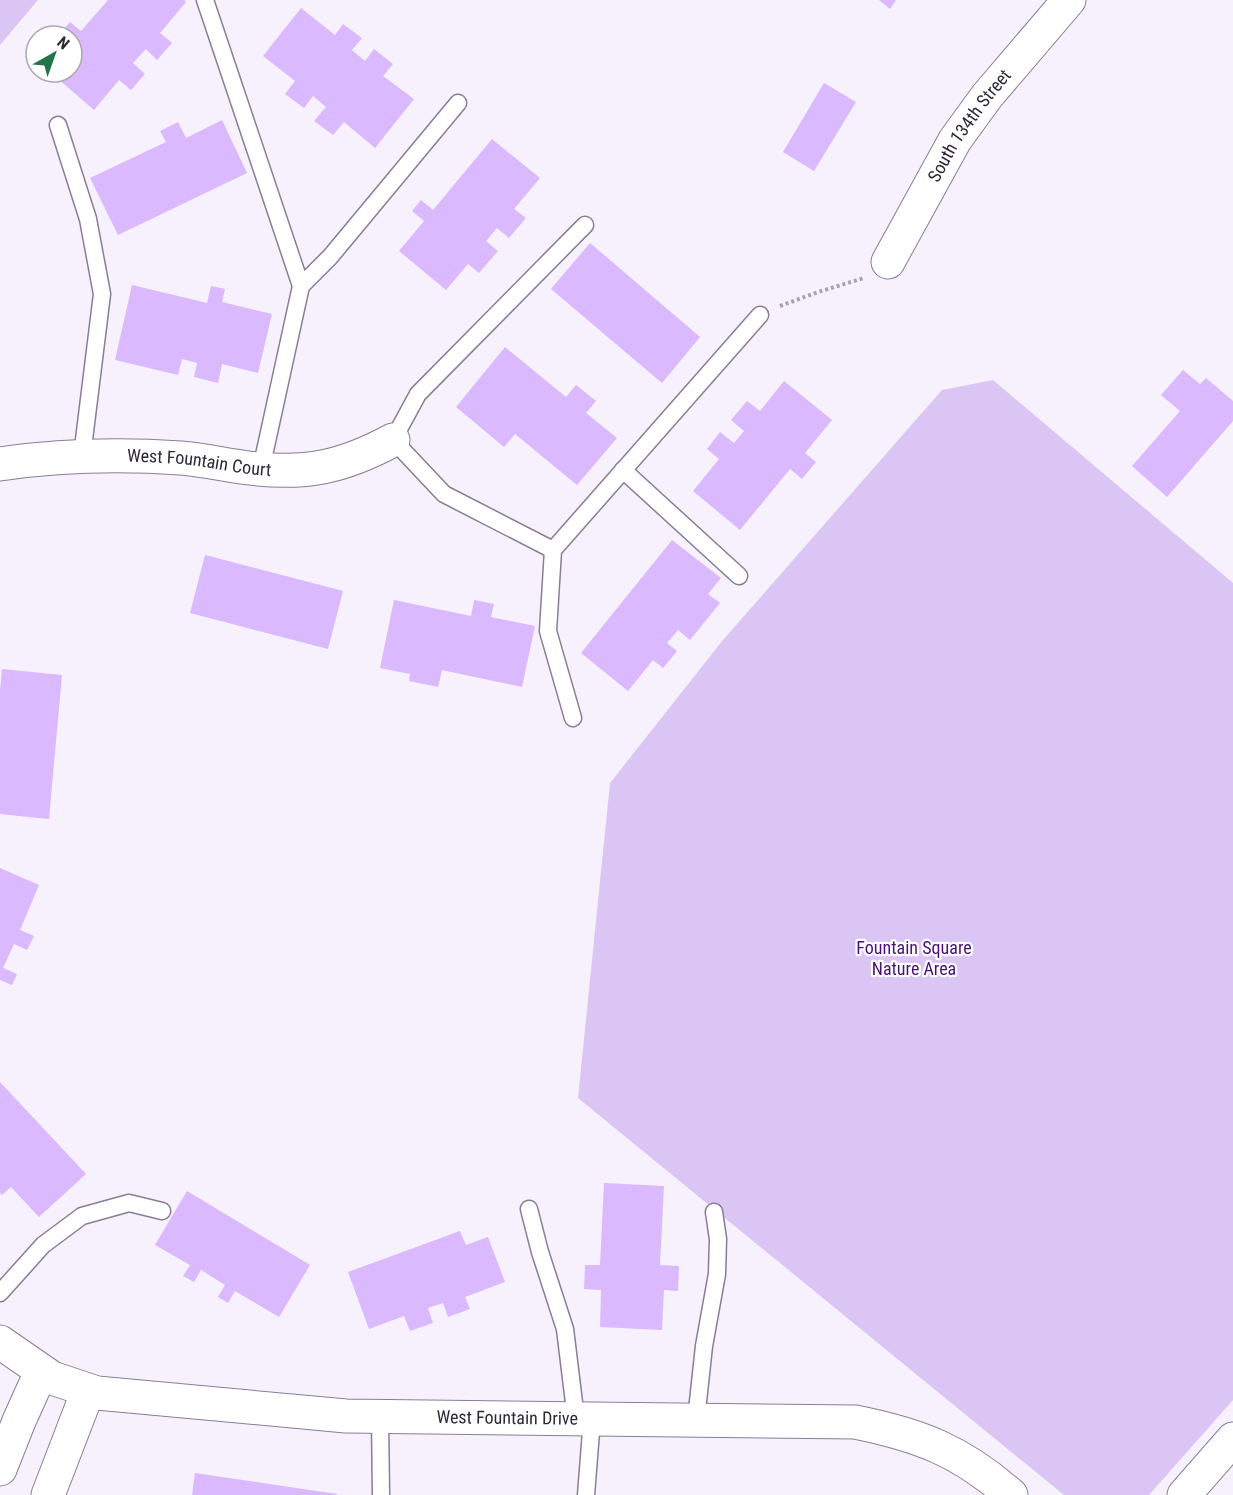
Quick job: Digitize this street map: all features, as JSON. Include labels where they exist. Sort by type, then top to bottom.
[{"type":"street","name":"South 134th Street","points":[[888,262],[955,140],[987,96],[1069,0]]},
{"type":"street","name":"West Fountain Court","points":[[0,464],[46,457],[124,455],[176,458],[289,471],[329,466],[366,455],[393,440]]},
{"type":"street","name":"West Fountain Drive","points":[[0,1342],[41,1372],[88,1391],[334,1415],[855,1422],[894,1430],[938,1445],[985,1472],[1011,1495]]},
{"type":"street","points":[[0,1469],[41,1372]]},
{"type":"street","points":[[48,1495],[88,1391]]},
{"type":"street","points":[[1184,1495],[1233,1439]]},
{"type":"lane","points":[[205,0],[301,286],[261,469]]},
{"type":"lane","points":[[301,286],[330,257],[458,103]]},
{"type":"lane","points":[[58,125],[88,219],[102,294],[82,456]]},
{"type":"lane","points":[[553,550],[444,494],[393,440],[418,394],[585,225]]},
{"type":"lane","points":[[573,718],[548,631],[553,550],[760,315]]},
{"type":"lane","points":[[623,470],[739,576]]},
{"type":"lane","points":[[0,1293],[43,1245],[82,1216],[129,1203],[162,1211]]},
{"type":"lane","points":[[529,1209],[540,1252],[565,1329],[584,1419],[586,1495]]},
{"type":"lane","points":[[696,1420],[704,1346],[717,1274],[718,1239],[714,1212]]},
{"type":"lane","points":[[380,1417],[381,1495]]},
{"type":"path","points":[[760,315],[818,292],[874,274],[888,262]]},
{"type":"green space","points":[[0,0],[38,0],[0,45]]},
{"type":"green space","name":"Fountain Square Nature Area","points":[[993,380],[1233,583],[1233,1400],[1149,1495],[1064,1495],[578,1098],[610,783],[723,640],[942,390]]},
{"type":"building","points":[[108,0],[184,0],[186,2],[160,33],[172,43],[157,60],[146,49],[133,63],[145,74],[131,90],[119,80],[94,110],[64,84],[84,84],[84,28]]},
{"type":"building","points":[[879,0],[896,0],[890,9]]},
{"type":"building","points":[[301,8],[335,35],[343,24],[362,38],[352,50],[365,61],[374,49],[393,64],[383,76],[414,99],[375,148],[344,122],[333,135],[314,121],[326,107],[313,96],[304,108],[285,94],[295,81],[263,56]]},
{"type":"building","points":[[824,83],[856,102],[814,171],[783,152]]},
{"type":"building","points":[[222,120],[247,173],[118,235],[90,178],[166,142],[160,131],[178,122],[186,138]]},
{"type":"building","points":[[492,139],[540,178],[514,209],[526,218],[509,238],[497,228],[486,241],[498,251],[479,273],[468,264],[446,290],[399,251],[424,221],[412,211],[421,200],[433,210]]},
{"type":"building","points":[[590,243],[700,337],[662,383],[551,289]]},
{"type":"building","points":[[132,285],[207,303],[211,286],[225,289],[222,302],[272,314],[258,373],[222,364],[218,383],[194,377],[197,363],[182,359],[178,375],[115,360]]},
{"type":"building","points":[[505,347],[566,397],[576,385],[596,401],[586,413],[617,438],[577,485],[515,434],[504,447],[456,407]]},
{"type":"building","points":[[1183,370],[1200,384],[1206,378],[1233,401],[1233,421],[1167,497],[1132,466],[1180,411],[1161,395]]},
{"type":"building","points":[[784,381],[832,420],[805,453],[816,462],[802,479],[790,469],[740,530],[693,491],[719,459],[707,449],[720,432],[734,443],[744,431],[731,420],[747,401],[760,411]]},
{"type":"building","points":[[672,540],[721,578],[708,594],[720,603],[690,640],[678,630],[667,643],[677,651],[663,668],[653,660],[628,691],[581,653]]},
{"type":"building","points":[[205,555],[343,591],[328,649],[190,613]]},
{"type":"building","points":[[394,600],[471,616],[474,600],[494,604],[491,617],[535,626],[522,687],[442,670],[438,687],[409,681],[410,674],[380,668]]},
{"type":"building","points":[[2,669],[62,675],[49,819],[0,814]]},
{"type":"building","points":[[0,868],[39,885],[20,930],[34,936],[27,950],[14,944],[3,968],[17,974],[12,985],[0,980]]},
{"type":"building","points":[[0,1082],[86,1174],[39,1217],[11,1187],[2,1195],[0,1193]]},
{"type":"building","points":[[604,1183],[664,1186],[660,1265],[679,1266],[678,1291],[664,1290],[662,1330],[600,1327],[601,1290],[584,1289],[585,1265],[600,1265]]},
{"type":"building","points":[[187,1191],[310,1265],[279,1317],[235,1291],[228,1303],[218,1297],[225,1285],[201,1270],[194,1282],[183,1276],[190,1265],[155,1245]]},
{"type":"building","points":[[460,1231],[466,1245],[488,1237],[505,1282],[465,1297],[470,1309],[448,1317],[443,1303],[428,1308],[433,1323],[410,1331],[404,1316],[369,1329],[348,1272]]},
{"type":"building","points":[[195,1473],[337,1494],[337,1495],[192,1495]]}]
